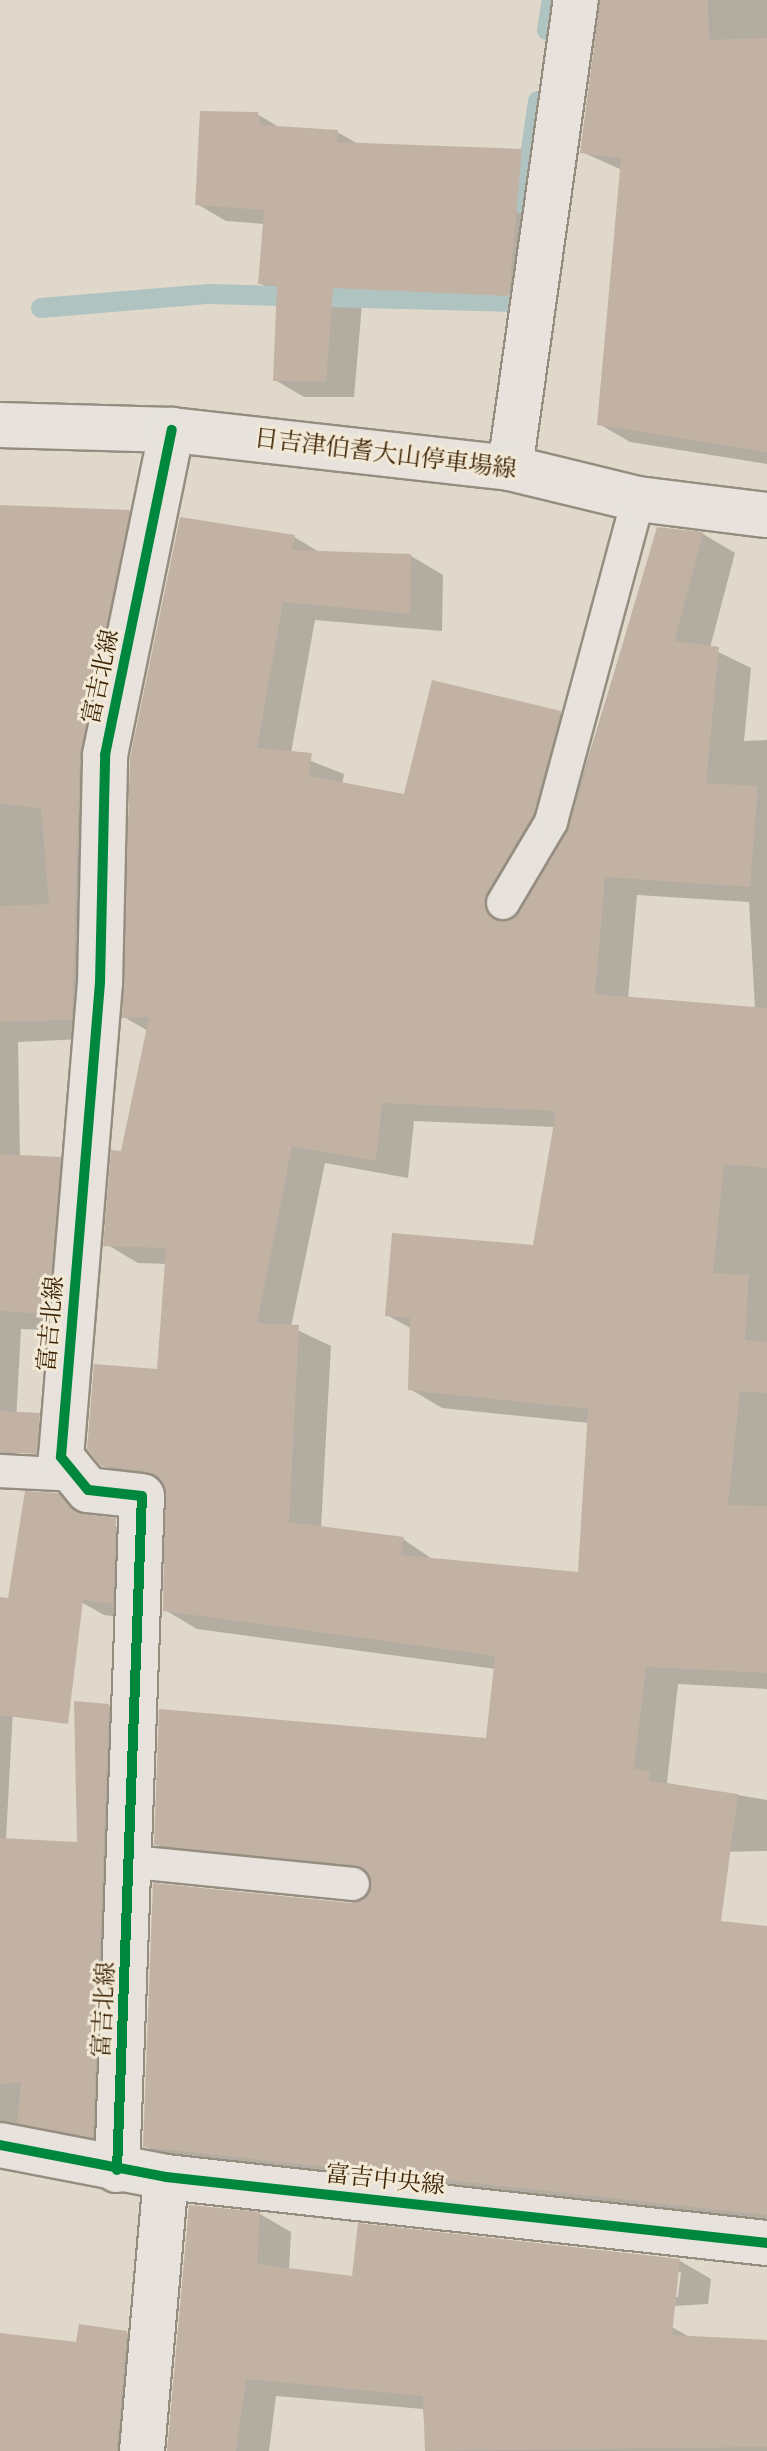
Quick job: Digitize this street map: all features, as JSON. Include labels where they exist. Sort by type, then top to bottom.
[{"type":"street","points":[[510,468],[576,0]]},
{"type":"street","name":"日吉津伯耆大山停車場線","points":[[0,425],[172,430],[510,468],[638,499],[767,515]]},
{"type":"street","name":"富吉北線","points":[[117,2170],[133,1862],[142,1496],[88,1490],[61,1457],[100,983],[105,755],[172,430]]},
{"type":"street","name":"富吉中央線","points":[[0,2145],[117,2170],[166,2177],[767,2243]]},
{"type":"street","points":[[142,2451],[166,2177]]},
{"type":"lane","points":[[503,903],[518,888],[551,822],[638,499]]},
{"type":"lane","points":[[0,1471],[77,1475]]},
{"type":"lane","points":[[133,1862],[353,1884]]},
{"type":"building","points":[[600,0],[708,0],[709,40],[767,38],[767,452],[597,425],[621,158],[580,153]]},
{"type":"building","points":[[200,111],[258,112],[260,125],[338,130],[337,142],[522,149],[509,296],[333,288],[326,382],[273,381],[277,285],[258,284],[264,210],[195,205]]},
{"type":"building","points":[[0,505],[130,510],[80,754],[72,1020],[0,1022],[0,906],[49,904],[41,808],[0,804]]},
{"type":"building","points":[[180,517],[295,535],[292,550],[411,554],[410,614],[283,602],[257,748],[312,753],[309,776],[404,794],[432,680],[561,711],[533,815],[486,894],[487,913],[502,922],[519,913],[569,827],[657,527],[703,532],[675,641],[719,647],[706,783],[758,786],[750,887],[605,877],[595,994],[767,1008],[767,1168],[724,1164],[713,1273],[749,1275],[745,1340],[767,1342],[767,1393],[740,1391],[728,1505],[767,1506],[767,1673],[646,1667],[634,1769],[650,1771],[649,1781],[738,1794],[721,1921],[767,1926],[767,2215],[143,2147],[153,1883],[351,1903],[372,1885],[355,1865],[154,1845],[159,1709],[486,1738],[495,1656],[163,1611],[165,1486],[145,1471],[101,1466],[87,1449],[94,1364],[157,1369],[166,1248],[103,1246],[111,1150],[121,1151],[149,1017],[122,1018],[130,758]],"holes":[[[382,1103],[556,1111],[533,1245],[392,1233],[385,1316],[410,1318],[408,1390],[588,1409],[578,1572],[401,1555],[404,1537],[289,1522],[299,1325],[257,1323],[292,1146],[376,1161]]]},
{"type":"building","points":[[0,1154],[61,1157],[48,1314],[0,1311]]},
{"type":"building","points":[[0,1411],[40,1413],[38,1454],[0,1452]]},
{"type":"building","points":[[25,1491],[58,1493],[84,1514],[116,1518],[113,1604],[83,1600],[68,1724],[0,1715],[0,1597],[8,1598]]},
{"type":"building","points":[[74,1701],[109,1704],[93,2138],[17,2123],[21,2083],[0,2084],[0,1838],[77,1842]]},
{"type":"building","points":[[189,2205],[260,2212],[257,2264],[352,2276],[358,2223],[680,2259],[672,2335],[767,2340],[767,2447],[425,2451],[423,2396],[246,2379],[236,2451],[167,2451]]},
{"type":"building","points":[[79,2324],[127,2331],[117,2451],[0,2451],[0,2333],[76,2342]]},
{"type":"waterway","points":[[547,30],[552,0]]},
{"type":"waterway","points":[[523,204],[538,101]]},
{"type":"waterway","points":[[41,308],[209,294],[509,302]]},
{"type":"cycle path","points":[[117,2170],[142,1496],[88,1490],[61,1457],[100,983],[105,755],[172,430]]},
{"type":"cycle path","points":[[0,2145],[166,2177],[767,2243]]}]
